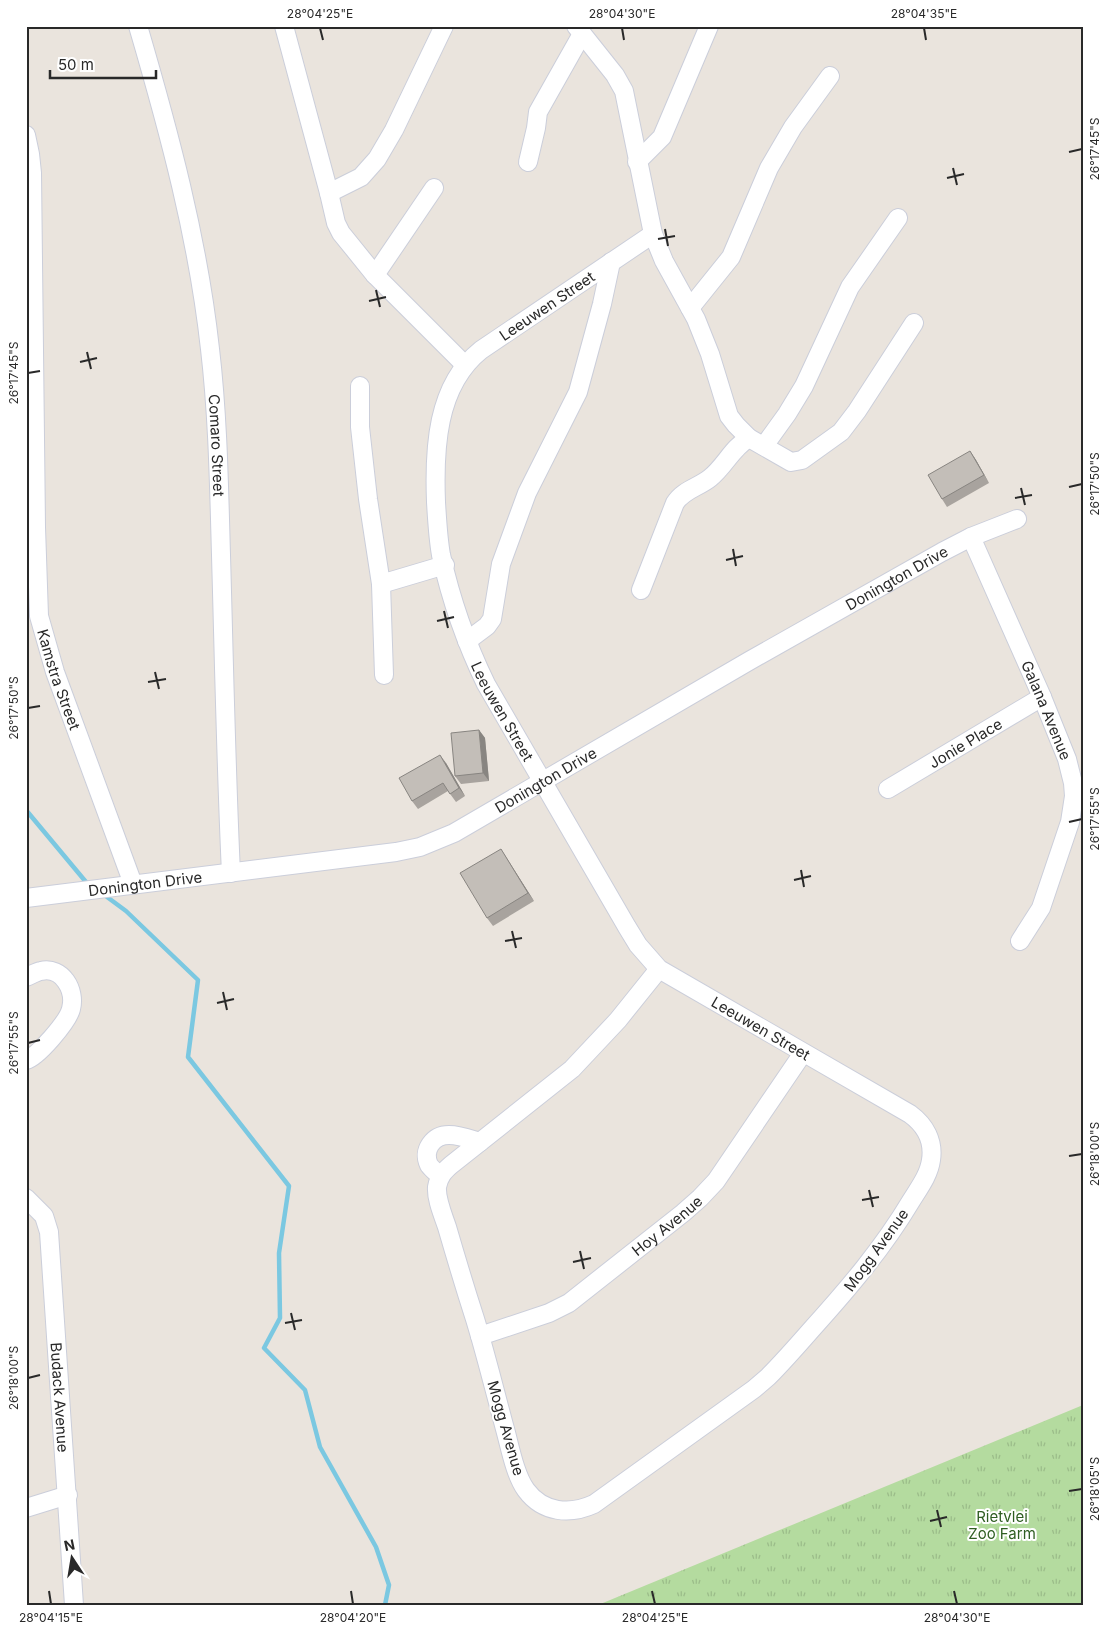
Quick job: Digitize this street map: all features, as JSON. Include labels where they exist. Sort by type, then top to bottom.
[{"type":"street","name":"Comaro Street","points":[[138,26],[182,184],[197,258],[210,349],[218,454],[225,752],[231,873]]},
{"type":"street","points":[[284,26],[336,223],[375,275],[465,365]]},
{"type":"street","points":[[329,193],[361,177],[377,159],[394,130],[444,26]]},
{"type":"street","points":[[637,162],[662,137],[709,26]]},
{"type":"street","points":[[528,162],[538,112],[579,30],[621,84],[653,234],[664,261],[690,308],[710,354],[729,416],[736,426],[756,442],[788,461],[796,462],[806,457],[841,432],[857,411],[914,323]]},
{"type":"street","points":[[690,308],[731,258],[769,168],[793,127],[830,76]]},
{"type":"street","name":"Kamstra Street","points":[[26,135],[32,174],[36,528],[39,616],[55,672],[126,885]]},
{"type":"street","points":[[375,275],[434,188]]},
{"type":"street","points":[[641,590],[677,500],[712,477],[736,448],[756,442],[800,393],[850,286],[898,218]]},
{"type":"street","name":"Leeuwen Street","points":[[653,234],[480,350],[465,365],[453,384],[448,394],[439,427],[436,481],[439,535],[444,566],[467,642],[486,684],[627,927],[638,945],[658,969],[910,1114]]},
{"type":"street","points":[[467,642],[487,626],[492,619],[501,564],[527,493],[578,392],[602,304],[611,262]]},
{"type":"street","points":[[360,386],[360,427],[368,499],[381,584],[384,675]]},
{"type":"street","name":"Donington Drive","points":[[26,898],[396,852],[420,847],[454,833],[840,609],[942,552],[971,537],[1017,520]]},
{"type":"street","name":"Galana Avenue","points":[[971,537],[1042,697],[1067,759],[1074,796],[1070,822],[1041,908],[1020,941]]},
{"type":"street","points":[[381,584],[444,566]]},
{"type":"street","name":"Jonie Place","points":[[888,789],[1042,697]]},
{"type":"street","points":[[480,1142],[448,1135],[437,1138],[430,1142],[427,1155],[430,1166],[440,1176],[451,1165],[480,1142],[572,1069],[618,1020],[658,969]]},
{"type":"street","points":[[26,977],[47,970],[61,975],[69,986],[72,1002],[68,1015],[49,1040],[37,1054],[26,1060]]},
{"type":"street","name":"Hoy Avenue","points":[[480,1336],[549,1313],[569,1303],[694,1203],[716,1181],[803,1053]]},
{"type":"street","name":"Mogg Avenue","points":[[440,1176],[437,1188],[438,1195],[480,1336],[511,1450],[526,1490],[540,1503],[551,1509],[561,1512],[580,1510],[594,1504],[754,1389],[779,1366],[864,1270],[906,1210],[930,1166],[932,1155],[930,1142],[922,1125],[910,1114]]},
{"type":"street","name":"Budack Avenue","points":[[26,1198],[44,1216],[50,1232],[74,1605]]},
{"type":"street","points":[[26,1508],[68,1495]]},
{"type":"green space","name":"Rietvlei Zoo Farm","points":[[1083,1405],[1083,1605],[598,1605]]},
{"type":"building","points":[[970,451],[984,475],[942,499],[928,475]]},
{"type":"building","points":[[479,730],[483,773],[455,776],[451,733]]},
{"type":"building","points":[[440,755],[459,788],[450,794],[443,783],[412,801],[399,778]]},
{"type":"building","points":[[501,849],[528,893],[487,918],[460,873]]},
{"type":"waterway","points":[[26,810],[90,885]]},
{"type":"waterway","points":[[103,894],[126,911],[198,980],[188,1057],[289,1186],[279,1253],[280,1318],[264,1348],[305,1390],[320,1447],[376,1547],[389,1585],[385,1605]]}]
